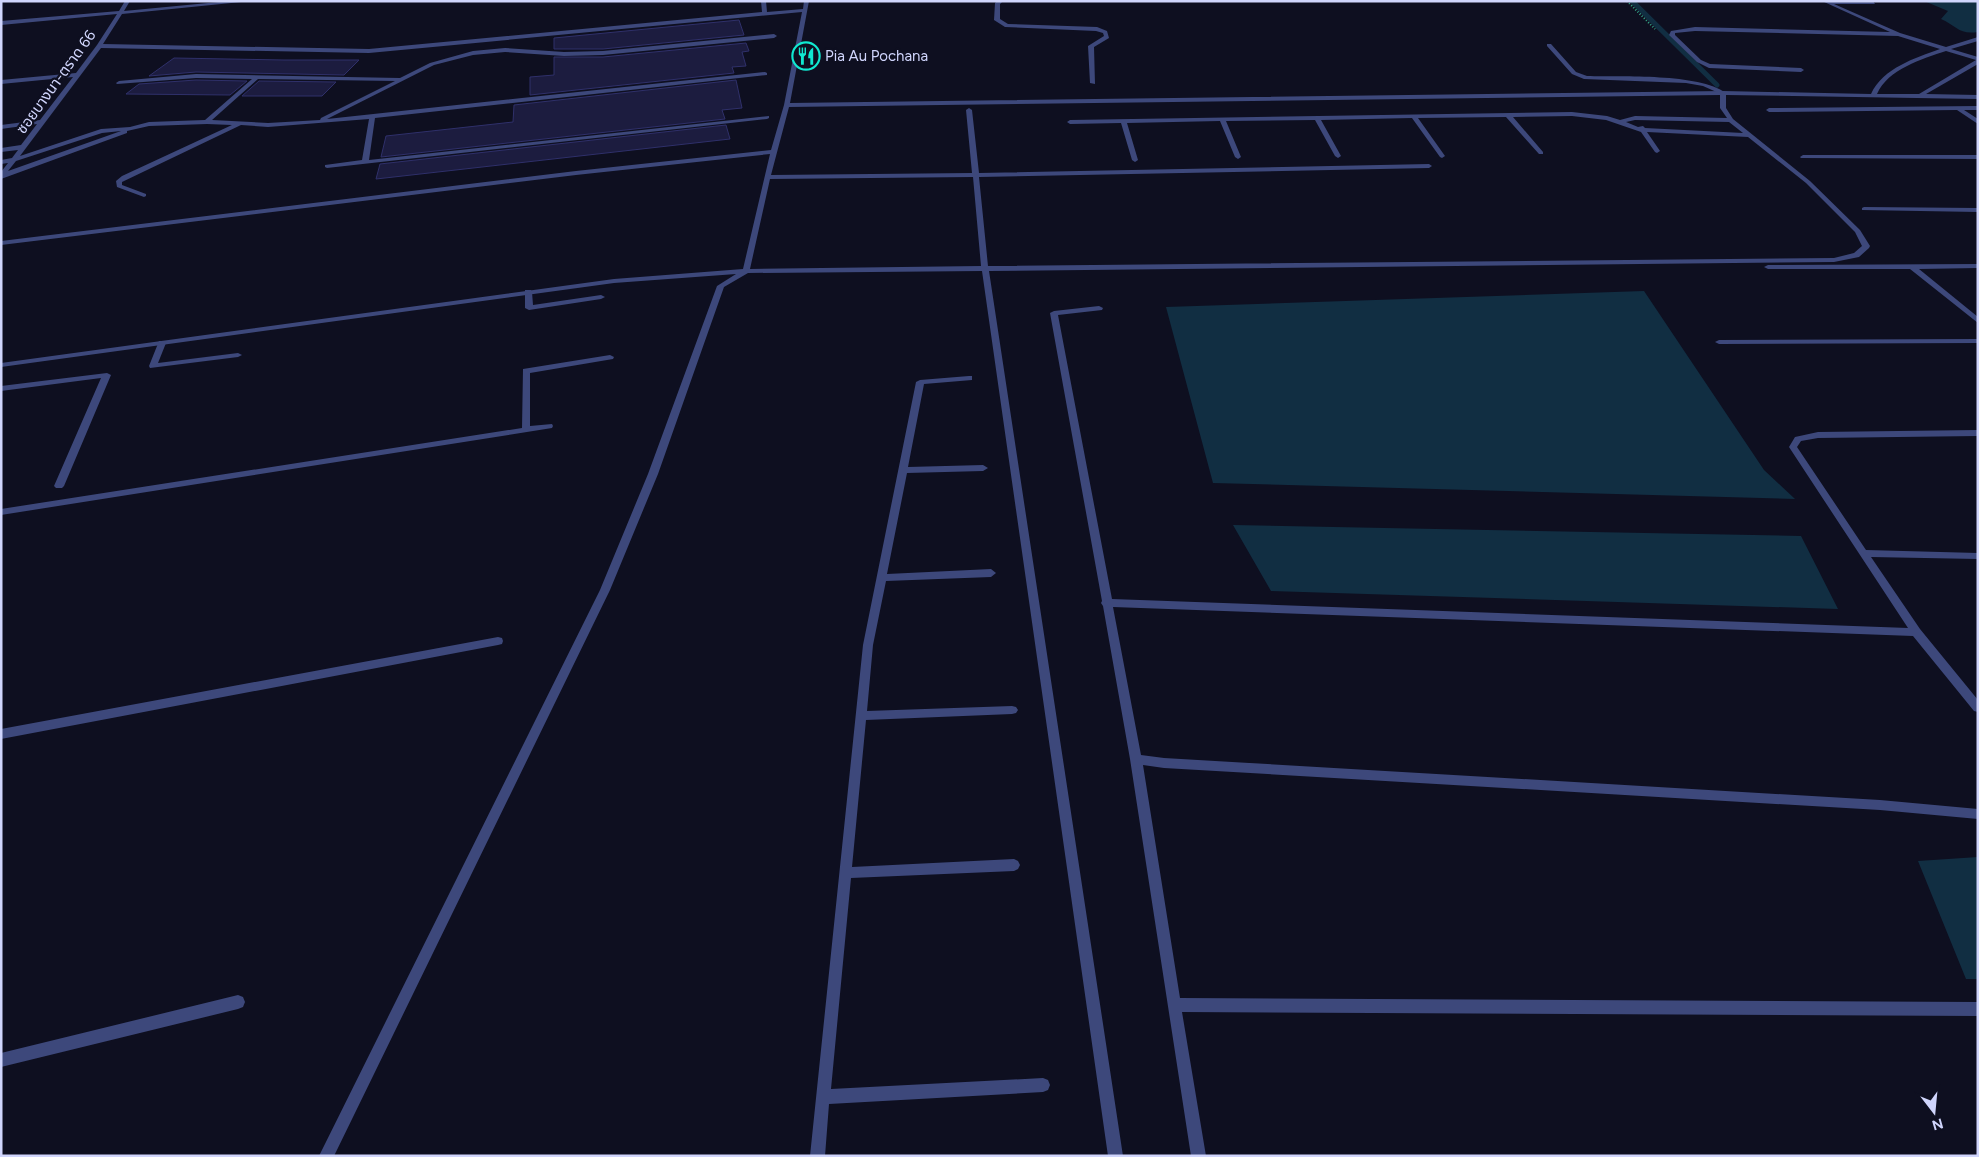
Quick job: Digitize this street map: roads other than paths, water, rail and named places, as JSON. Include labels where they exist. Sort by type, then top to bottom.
[{"type":"street","name":"ซอยบางนา-ตราด 66","points":[[2,176],[99,46],[128,1]]},
{"type":"street","points":[[1,23],[248,1]]},
{"type":"street","points":[[763,1],[765,14]]},
{"type":"street","points":[[326,1156],[606,590],[653,474],[721,286],[746,271],[767,177],[787,105],[807,1]]},
{"type":"street","points":[[1001,1],[998,3],[997,20],[1007,26],[1097,29],[1105,32],[1107,37],[1091,46],[1093,83]]},
{"type":"street","points":[[1824,2],[1873,3]]},
{"type":"street","points":[[1824,2],[1898,34],[1978,60]]},
{"type":"street","points":[[99,46],[369,51],[805,10]]},
{"type":"street","points":[[1801,70],[1709,66],[1699,61],[1672,34],[1673,32],[1695,29],[1898,34]]},
{"type":"street","points":[[318,122],[432,64],[473,53],[512,50],[564,54],[603,53],[774,36]]},
{"type":"street","points":[[1873,95],[1881,81],[1894,73],[1926,57],[1978,39]]},
{"type":"street","points":[[1549,45],[1578,76],[1586,78],[1686,81],[1706,85],[1723,94]]},
{"type":"street","points":[[1921,95],[1978,60]]},
{"type":"street","points":[[1,162],[14,160],[101,131],[130,129],[149,124],[207,122],[268,125],[318,122],[765,74]]},
{"type":"street","points":[[1,82],[77,75]]},
{"type":"street","points":[[119,83],[196,76],[402,80]]},
{"type":"street","points":[[207,122],[256,78]]},
{"type":"street","points":[[787,105],[1723,94],[1978,97]]},
{"type":"street","points":[[1,365],[614,280],[746,271],[1834,260],[1856,255],[1866,246],[1858,231],[1808,182],[1731,120],[1723,108],[1723,94]]},
{"type":"street","points":[[1769,110],[1978,108]]},
{"type":"street","points":[[1959,109],[1978,122]]},
{"type":"street","points":[[970,110],[985,268],[1116,1156]]},
{"type":"street","points":[[1070,122],[1583,114],[1620,122],[1642,130],[1748,135]]},
{"type":"street","points":[[1508,115],[1541,153]]},
{"type":"street","points":[[1414,116],[1442,156]]},
{"type":"street","points":[[365,162],[372,117]]},
{"type":"street","points":[[327,166],[766,118]]},
{"type":"street","points":[[1317,118],[1338,156]]},
{"type":"street","points":[[1620,122],[1635,118],[1731,120]]},
{"type":"street","points":[[1635,118],[1657,151]]},
{"type":"street","points":[[1222,120],[1238,157]]},
{"type":"street","points":[[1123,121],[1136,160]]},
{"type":"street","points":[[1,127],[42,122]]},
{"type":"street","points":[[144,195],[119,186],[119,182],[124,177],[240,124]]},
{"type":"street","points":[[2,176],[118,136],[130,129]]},
{"type":"street","points":[[1,150],[24,147]]},
{"type":"street","points":[[1,243],[566,174],[774,152]]},
{"type":"street","points":[[1803,157],[1978,157]]},
{"type":"street","points":[[767,177],[1429,166]]},
{"type":"street","points":[[1864,209],[1978,210]]},
{"type":"street","points":[[1669,267],[1978,266]]},
{"type":"street","points":[[1912,267],[1978,321]]},
{"type":"street","points":[[528,292],[529,308],[601,297]]},
{"type":"street","points":[[1099,308],[1054,314],[1136,759],[1199,1156]]},
{"type":"street","points":[[1719,342],[1978,341]]},
{"type":"street","points":[[162,343],[153,366],[238,355]]},
{"type":"street","points":[[526,430],[526,372],[610,357]]},
{"type":"street","points":[[1,390],[107,375],[59,486]]},
{"type":"street","points":[[817,1156],[868,645],[881,578],[920,382],[969,378]]},
{"type":"street","points":[[1,512],[549,426]]},
{"type":"street","points":[[1978,433],[1818,435],[1798,439],[1793,447],[1916,632],[1978,708]]},
{"type":"street","points":[[903,470],[983,468]]},
{"type":"street","points":[[1864,552],[1978,556]]},
{"type":"street","points":[[881,578],[990,573]]},
{"type":"street","points":[[1106,603],[1916,632]]},
{"type":"street","points":[[1,734],[498,640]]},
{"type":"street","points":[[861,716],[1012,710]]},
{"type":"street","points":[[1136,759],[1174,763],[1880,805],[1978,814]]},
{"type":"street","points":[[845,873],[1014,865]]},
{"type":"street","points":[[1,1060],[238,1002]]},
{"type":"street","points":[[1174,1005],[1978,1009]]},
{"type":"street","points":[[822,1097],[1043,1085]]},
{"type":"water","points":[[1924,1],[1978,1],[1978,32],[1972,33],[1958,29],[1941,19],[1948,11]]},
{"type":"water","points":[[1644,291],[1764,470],[1795,499],[1213,483],[1166,307]]},
{"type":"water","points":[[1233,525],[1801,536],[1838,609],[1271,591]]},
{"type":"water","points":[[1978,857],[1978,979],[1966,979],[1918,861]]},
{"type":"waterway","points":[[1632,1],[1717,85]]},
{"type":"place","name":"Pia Au Pochana","points":[[806,56]]}]
